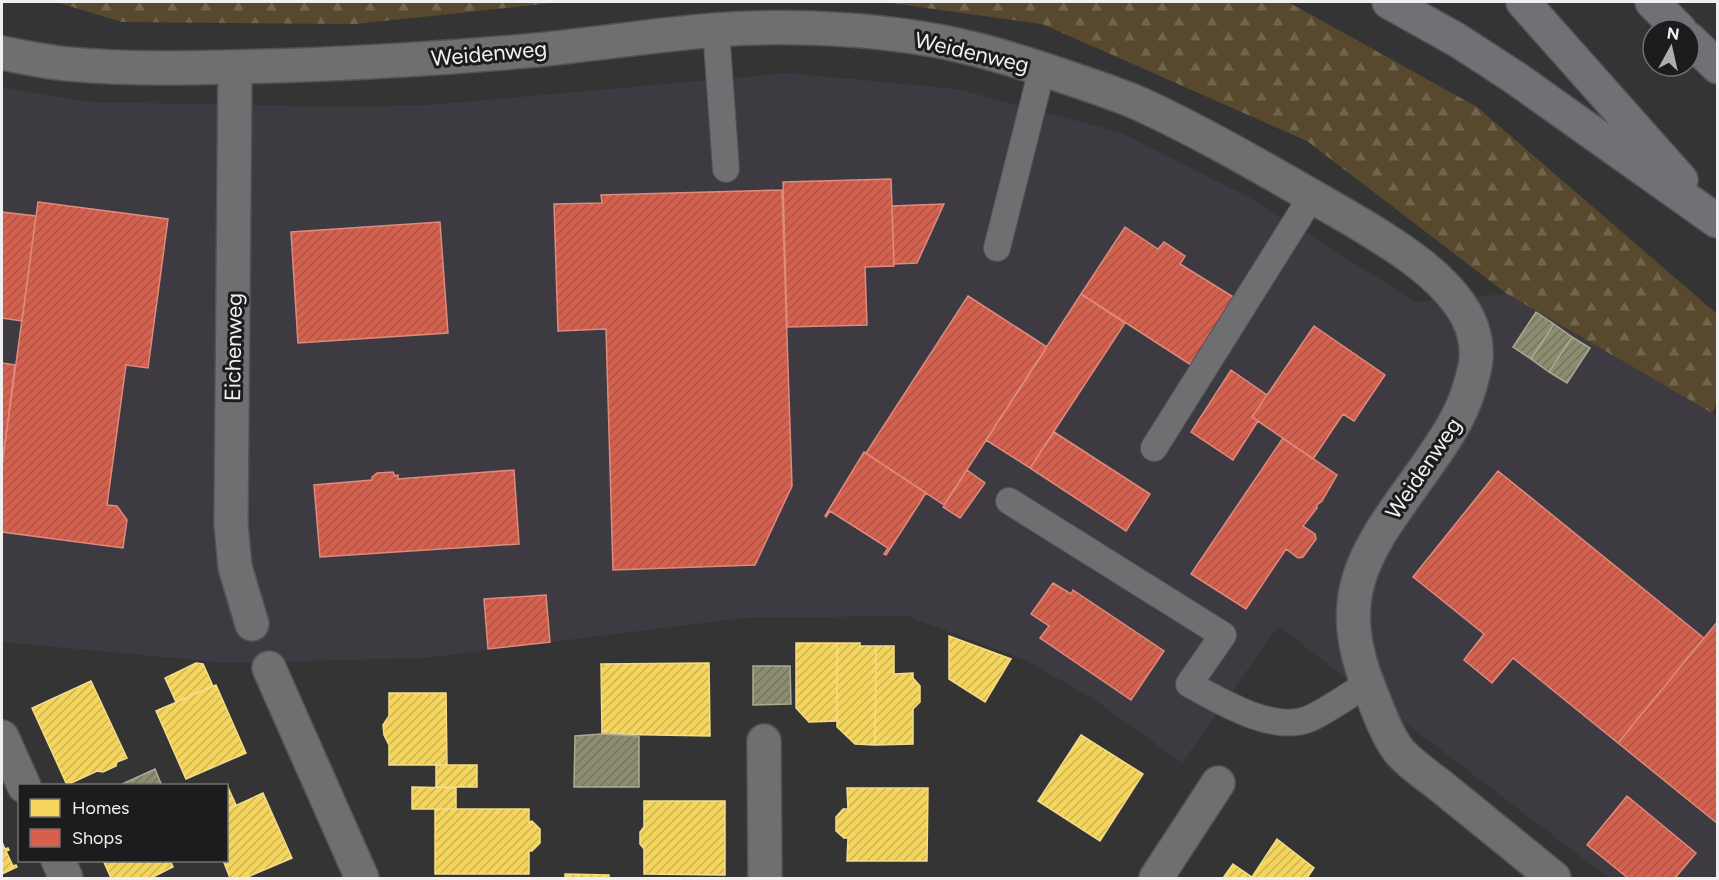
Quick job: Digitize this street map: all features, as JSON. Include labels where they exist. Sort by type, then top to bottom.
[{"type":"highway","points":[[1389,2],[1457,40],[1514,77],[1718,222]]},
{"type":"highway","points":[[1523,2],[1718,222]]},
{"type":"highway","points":[[1652,2],[1668,18]]},
{"type":"street","name":"Weidenweg","points":[[2,54],[77,64],[129,67],[235,67],[391,61],[540,50],[716,30],[765,28],[821,30],[903,36],[967,47],[1042,69],[1136,102],[1193,130],[1390,242],[1452,293],[1466,312],[1473,330],[1477,352],[1474,371],[1455,425],[1377,536],[1357,581],[1354,634],[1358,657],[1367,684],[1400,752],[1554,879]]},
{"type":"street","name":"Eichenweg","points":[[235,67],[231,524],[235,567],[252,624]]},
{"type":"street","points":[[269,668],[362,879]]},
{"type":"street","points":[[2,737],[23,784]]},
{"type":"street","points":[[764,741],[765,879]]},
{"type":"street","points":[[1156,879],[1218,783]]},
{"type":"street","points":[[58,862],[66,879]]},
{"type":"lane","points":[[716,30],[726,169]]},
{"type":"lane","points":[[997,248],[1042,69]]},
{"type":"lane","points":[[1154,448],[1312,196]]},
{"type":"lane","points":[[1009,501],[1223,635],[1189,684],[1232,708],[1277,723],[1309,719],[1367,684]]},
{"type":"shaded area","points":[[788,73],[957,89],[1119,132],[1254,200],[1416,302],[1507,294],[1717,416],[1717,878],[1609,878],[1278,626],[1182,763],[1095,700],[1025,660],[907,616],[743,618],[425,658],[228,663],[2,642],[2,87],[90,102],[349,107],[428,105]]},
{"type":"green space","points":[[56,2],[561,2],[356,24],[122,22]]},
{"type":"green space","points":[[884,2],[1288,2],[1477,107],[1717,314],[1717,402],[1712,413],[1507,294],[1307,141],[1042,24]]},
{"type":"building: Homes","points":[[949,636],[1011,659],[985,702],[949,679]]},
{"type":"building: Homes","points":[[796,643],[837,643],[837,721],[809,722],[796,708]]},
{"type":"building: Homes","points":[[837,643],[876,646],[875,745],[855,744],[837,727]]},
{"type":"building: Homes","points":[[876,646],[894,646],[894,674],[913,673],[913,678],[920,686],[920,702],[913,709],[913,744],[875,745]]},
{"type":"building: Homes","points":[[196,663],[203,664],[213,686],[176,702],[165,678]]},
{"type":"building: Homes","points":[[709,663],[710,736],[602,734],[601,664]]},
{"type":"building: Homes","points":[[91,681],[127,758],[103,772],[97,771],[67,784],[32,708]]},
{"type":"building: Homes","points":[[216,685],[246,753],[186,779],[156,711]]},
{"type":"building: Homes","points":[[389,693],[446,693],[447,765],[389,765],[389,745],[384,735],[383,725],[389,716]]},
{"type":"building: Homes","points":[[1081,735],[1143,774],[1100,841],[1038,801]]},
{"type":"building: Homes","points":[[436,765],[477,765],[477,787],[436,787]]},
{"type":"building: Homes","points":[[228,787],[236,805],[228,809]]},
{"type":"building: Homes","points":[[412,787],[456,788],[456,809],[412,809]]},
{"type":"building: Homes","points":[[847,788],[928,788],[927,861],[847,861],[848,838],[844,838],[836,831],[836,817],[843,809],[848,809]]},
{"type":"building: Homes","points":[[263,793],[292,858],[245,878],[230,878],[224,862],[228,862],[228,809]]},
{"type":"building: Homes","points":[[644,801],[725,801],[725,875],[644,874],[644,849],[640,844],[640,832],[644,827]]},
{"type":"building: Homes","points":[[435,809],[529,809],[529,822],[532,821],[540,829],[540,843],[529,851],[529,874],[435,874]]},
{"type":"building: Homes","points":[[1277,839],[1314,868],[1307,878],[1252,877]]},
{"type":"building: Homes","points":[[2,842],[5,849],[9,850],[6,851],[13,866],[17,867],[2,874]]},
{"type":"building: Homes","points":[[104,862],[171,862],[173,867],[151,878],[111,878]]},
{"type":"building: Homes","points":[[1233,864],[1252,877],[1254,878],[1223,878]]},
{"type":"building: Homes","points":[[565,874],[609,875],[609,878],[565,878]]},
{"type":"building: Shops","points":[[891,179],[894,266],[865,267],[867,325],[787,327],[783,182]]},
{"type":"building: Shops","points":[[782,190],[792,486],[755,565],[613,570],[606,329],[558,331],[554,204],[602,203],[601,195]]},
{"type":"building: Shops","points":[[38,202],[168,219],[148,368],[126,365],[107,505],[117,506],[127,520],[123,548],[2,532],[2,466]]},
{"type":"building: Shops","points":[[944,204],[917,263],[894,264],[892,206]]},
{"type":"building: Shops","points":[[2,212],[36,216],[22,321],[2,318]]},
{"type":"building: Shops","points":[[440,222],[448,333],[298,343],[291,232]]},
{"type":"building: Shops","points":[[1125,227],[1158,249],[1164,242],[1185,256],[1180,264],[1235,298],[1191,365],[1081,294]]},
{"type":"building: Shops","points":[[1081,294],[1125,323],[1030,468],[986,440]]},
{"type":"building: Shops","points":[[968,296],[1047,347],[944,505],[866,453]]},
{"type":"building: Shops","points":[[1314,326],[1385,375],[1354,421],[1343,414],[1313,459],[1252,417]]},
{"type":"building: Shops","points":[[2,363],[15,365],[2,466]]},
{"type":"building: Shops","points":[[1231,370],[1267,395],[1252,417],[1258,421],[1233,460],[1191,432]]},
{"type":"building: Shops","points":[[1054,432],[1150,494],[1126,531],[1030,468]]},
{"type":"building: Shops","points":[[1283,438],[1337,475],[1322,501],[1303,526],[1315,534],[1316,539],[1303,557],[1298,558],[1286,549],[1246,609],[1191,574]]},
{"type":"building: Shops","points":[[864,452],[926,493],[886,555],[884,554],[888,548],[830,511],[825,516]]},
{"type":"building: Shops","points":[[514,470],[519,544],[320,557],[314,485],[372,480],[377,473],[393,472],[395,476],[398,475],[398,479]]},
{"type":"building: Shops","points":[[967,470],[985,483],[960,518],[943,507]]},
{"type":"building: Shops","points":[[1498,471],[1704,638],[1618,743],[1513,658],[1492,683],[1464,660],[1484,634],[1413,577]]},
{"type":"building: Shops","points":[[1053,583],[1071,594],[1073,590],[1164,651],[1131,700],[1040,638],[1049,626],[1031,614]]},
{"type":"building: Shops","points":[[546,595],[550,642],[488,649],[484,599]]},
{"type":"building: Shops","points":[[1718,621],[1718,824],[1618,743]]},
{"type":"building: Shops","points":[[1627,796],[1696,853],[1675,878],[1628,878],[1587,845]]},
{"type":"building: Industry","points":[[1536,312],[1554,324],[1531,359],[1513,347]]},
{"type":"building: Industry","points":[[1554,324],[1572,337],[1549,372],[1531,359]]},
{"type":"building: Industry","points":[[1572,337],[1590,348],[1567,383],[1549,372]]},
{"type":"building: Industry","points":[[753,666],[790,666],[791,704],[753,705]]},
{"type":"building: Industry","points":[[602,734],[639,736],[639,787],[574,787],[575,736]]},
{"type":"building: Industry","points":[[155,769],[161,784],[122,784]]}]
